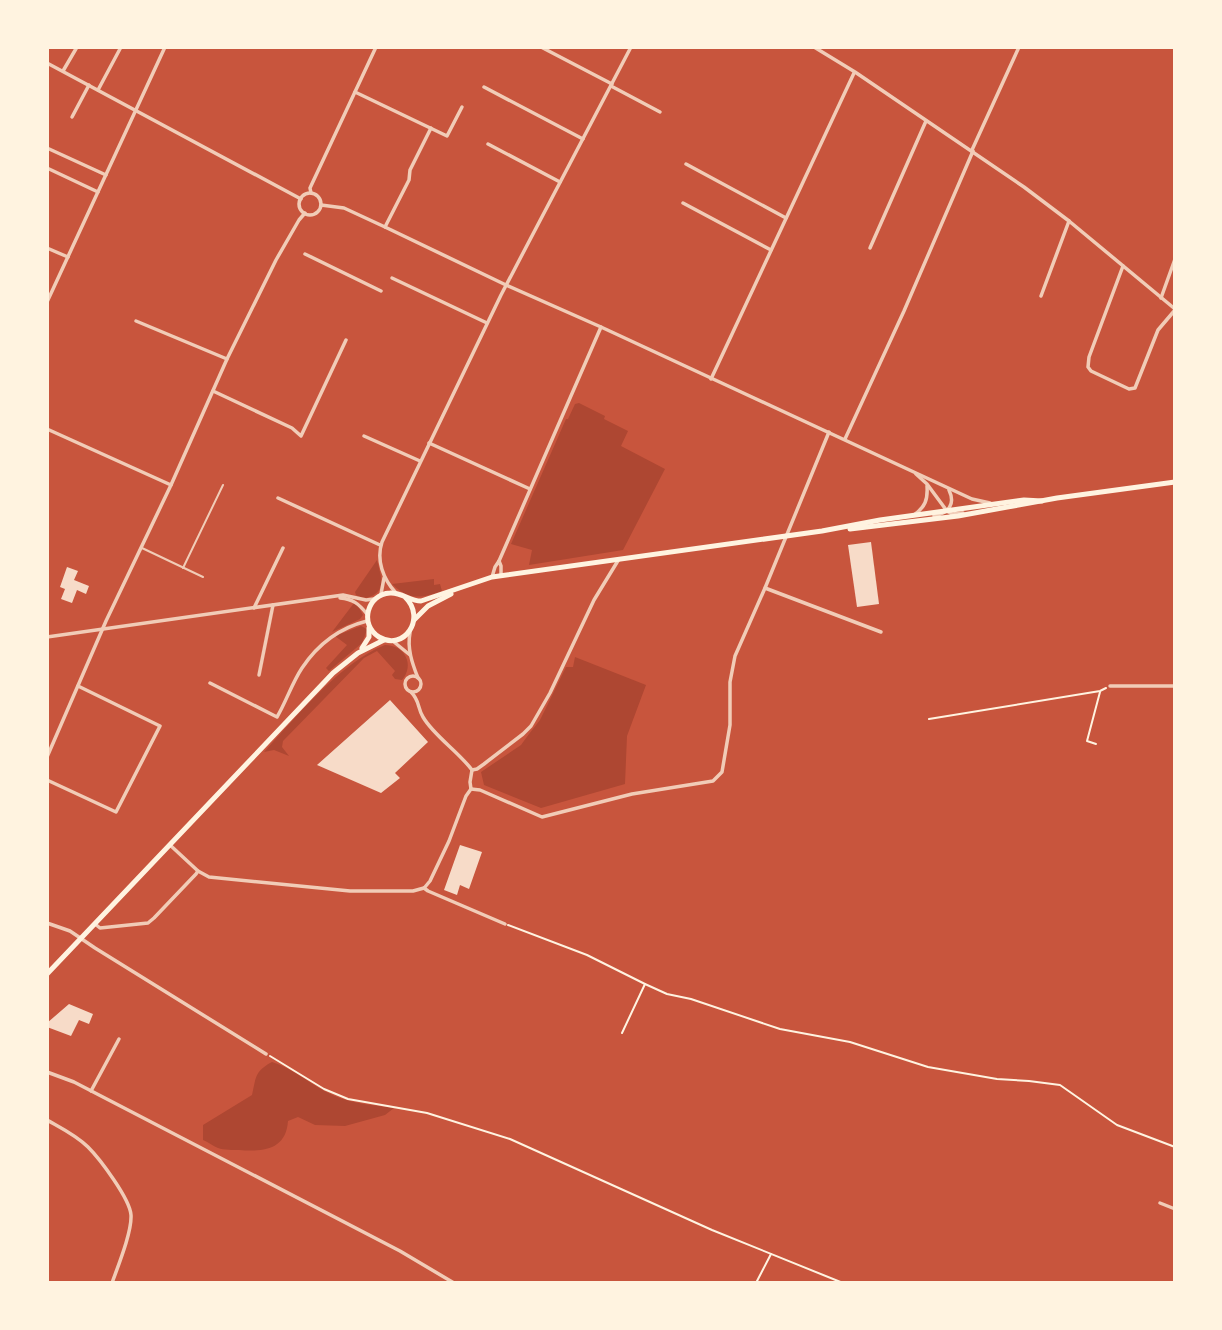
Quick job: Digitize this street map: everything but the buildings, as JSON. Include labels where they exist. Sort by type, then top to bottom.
[{"type":"main road","points":[[822,531],[991,511],[1175,482]]},
{"type":"main road","points":[[358,653],[369,634],[371,603],[381,595],[396,593],[414,601],[427,601],[492,577],[822,531],[913,515],[1024,500],[1042,501]]},
{"type":"main road","points":[[414,620],[428,606],[472,583]]},
{"type":"main road","points":[[368,620],[376,636],[393,640],[404,636],[414,620],[411,605],[405,597]]},
{"type":"main road","points":[[47,974],[333,673],[358,653],[384,639]]},
{"type":"street","points":[[63,71],[77,47]]},
{"type":"street","points":[[98,90],[121,47]]},
{"type":"street","points":[[47,302],[165,47]]},
{"type":"street","points":[[312,193],[310,188],[376,47]]},
{"type":"street","points":[[541,47],[660,112]]},
{"type":"street","points":[[396,593],[384,576],[379,557],[380,545],[506,285],[631,47]]},
{"type":"street","points":[[814,47],[1024,187],[1069,222],[1123,266],[1161,298],[1175,309],[1158,330],[1135,388],[1129,389],[1091,371],[1088,367],[1089,357],[1123,266]]},
{"type":"street","points":[[845,439],[1019,47]]},
{"type":"street","points":[[47,63],[301,199]]},
{"type":"street","points":[[711,379],[855,72]]},
{"type":"street","points":[[72,117],[89,85]]},
{"type":"street","points":[[484,87],[583,139]]},
{"type":"street","points":[[355,92],[447,135],[462,107]]},
{"type":"street","points":[[870,248],[926,121]]},
{"type":"street","points":[[386,227],[431,128]]},
{"type":"street","points":[[488,144],[560,182]]},
{"type":"street","points":[[47,148],[106,175]]},
{"type":"street","points":[[686,164],[786,218]]},
{"type":"street","points":[[47,168],[98,192]]},
{"type":"street","points":[[312,193],[318,196],[321,205],[316,213],[309,215],[300,208],[304,195],[312,193]]},
{"type":"street","points":[[683,203],[771,250]]},
{"type":"street","points":[[321,205],[344,208],[972,499],[995,504]]},
{"type":"street","points":[[47,757],[227,359],[276,260],[305,213]]},
{"type":"street","points":[[1041,296],[1069,222]]},
{"type":"street","points":[[47,247],[68,257]]},
{"type":"street","points":[[305,254],[381,291]]},
{"type":"street","points":[[1161,298],[1175,259]]},
{"type":"street","points":[[392,278],[487,323]]},
{"type":"street","points":[[136,321],[227,359]]},
{"type":"street","points":[[492,577],[601,327]]},
{"type":"street","points":[[213,391],[292,428],[301,436],[346,341]]},
{"type":"street","points":[[47,429],[171,485]]},
{"type":"street","points":[[471,789],[480,790],[542,817],[632,794],[713,781],[718,777],[722,772],[730,724],[730,682],[735,656],[829,432]]},
{"type":"street","points":[[364,436],[420,461]]},
{"type":"street","points":[[429,443],[530,489]]},
{"type":"street","points":[[909,468],[927,484],[952,514],[991,511]]},
{"type":"street","points":[[913,515],[926,502],[927,484]]},
{"type":"street","points":[[880,526],[944,514],[952,501],[948,488]]},
{"type":"street","points":[[278,498],[380,545]]},
{"type":"street","points":[[254,608],[283,548]]},
{"type":"street","points":[[472,770],[484,764],[531,726],[550,693],[594,600],[618,559]]},
{"type":"street","points":[[499,561],[501,576]]},
{"type":"street","points":[[381,595],[384,576]]},
{"type":"street","points":[[765,588],[881,632]]},
{"type":"street","points":[[47,637],[343,595],[366,600],[375,599]]},
{"type":"street","points":[[210,683],[277,717],[302,668],[313,655],[333,634],[368,620],[352,599],[334,597]]},
{"type":"street","points":[[259,675],[274,605]]},
{"type":"street","points":[[412,627],[409,637],[410,655],[420,682],[419,704]]},
{"type":"street","points":[[393,640],[410,655]]},
{"type":"street","points":[[170,845],[198,871],[209,877],[350,891],[412,891],[424,888],[446,849],[471,789],[472,770],[423,717],[417,698],[407,691],[405,686],[412,665]]},
{"type":"street","points":[[407,679],[413,676],[418,678]]},
{"type":"street","points":[[47,780],[116,812],[160,726],[78,686]]},
{"type":"street","points":[[1110,686],[1175,686]]},
{"type":"street","points":[[411,692],[418,691],[420,687]]},
{"type":"street","points":[[95,924],[100,928],[148,923],[198,871]]},
{"type":"street","points":[[424,888],[505,924]]},
{"type":"street","points":[[47,923],[82,938],[266,1054]]},
{"type":"street","points":[[91,1091],[119,1039]]},
{"type":"street","points":[[47,1072],[91,1091],[400,1251],[454,1283]]},
{"type":"street","points":[[47,1120],[72,1134],[89,1148],[129,1205],[129,1229],[111,1283]]},
{"type":"street","points":[[1160,1203],[1175,1209]]},
{"type":"lane","points":[[183,568],[223,485]]},
{"type":"lane","points":[[141,548],[203,577]]},
{"type":"path","points":[[929,719],[1100,691],[1110,686]]},
{"type":"path","points":[[1096,744],[1087,741],[1100,691]]},
{"type":"path","points":[[505,924],[587,955],[667,993],[780,1029],[850,1042],[928,1068],[1060,1086],[1117,1125],[1175,1147]]},
{"type":"path","points":[[622,1033],[645,984]]},
{"type":"path","points":[[266,1054],[335,1095],[427,1113],[510,1139],[712,1230],[843,1283]]},
{"type":"path","points":[[756,1283],[771,1253]]},
{"type":"shaded area","points":[[579,403],[628,431],[621,446],[665,469],[623,550],[529,565],[532,550],[511,544],[566,419],[575,404]]},
{"type":"shaded area","points":[[377,560],[380,589],[368,598],[356,595],[355,592]]},
{"type":"shaded area","points":[[434,579],[434,585],[440,584],[442,591],[422,596],[410,596],[392,584]]},
{"type":"shaded area","points":[[354,603],[363,615],[360,619],[332,632]]},
{"type":"shaded area","points":[[361,626],[367,630],[362,643],[329,671],[326,668],[347,645],[335,636]]},
{"type":"shaded area","points":[[385,645],[398,648],[406,657],[408,668],[402,680],[395,679],[392,675],[395,671],[377,651],[364,658],[283,741],[282,747],[289,756],[274,750],[264,752],[336,677],[368,653]]},
{"type":"shaded area","points":[[575,657],[646,685],[627,736],[625,784],[541,808],[484,785],[481,772],[521,745],[540,720],[566,667],[573,667]]},
{"type":"shaded area","points":[[272,1062],[342,1099],[394,1108],[385,1115],[345,1126],[315,1125],[298,1117],[288,1121],[283,1138],[278,1143],[265,1149],[223,1149],[203,1140],[203,1125],[252,1095],[257,1075]]}]
